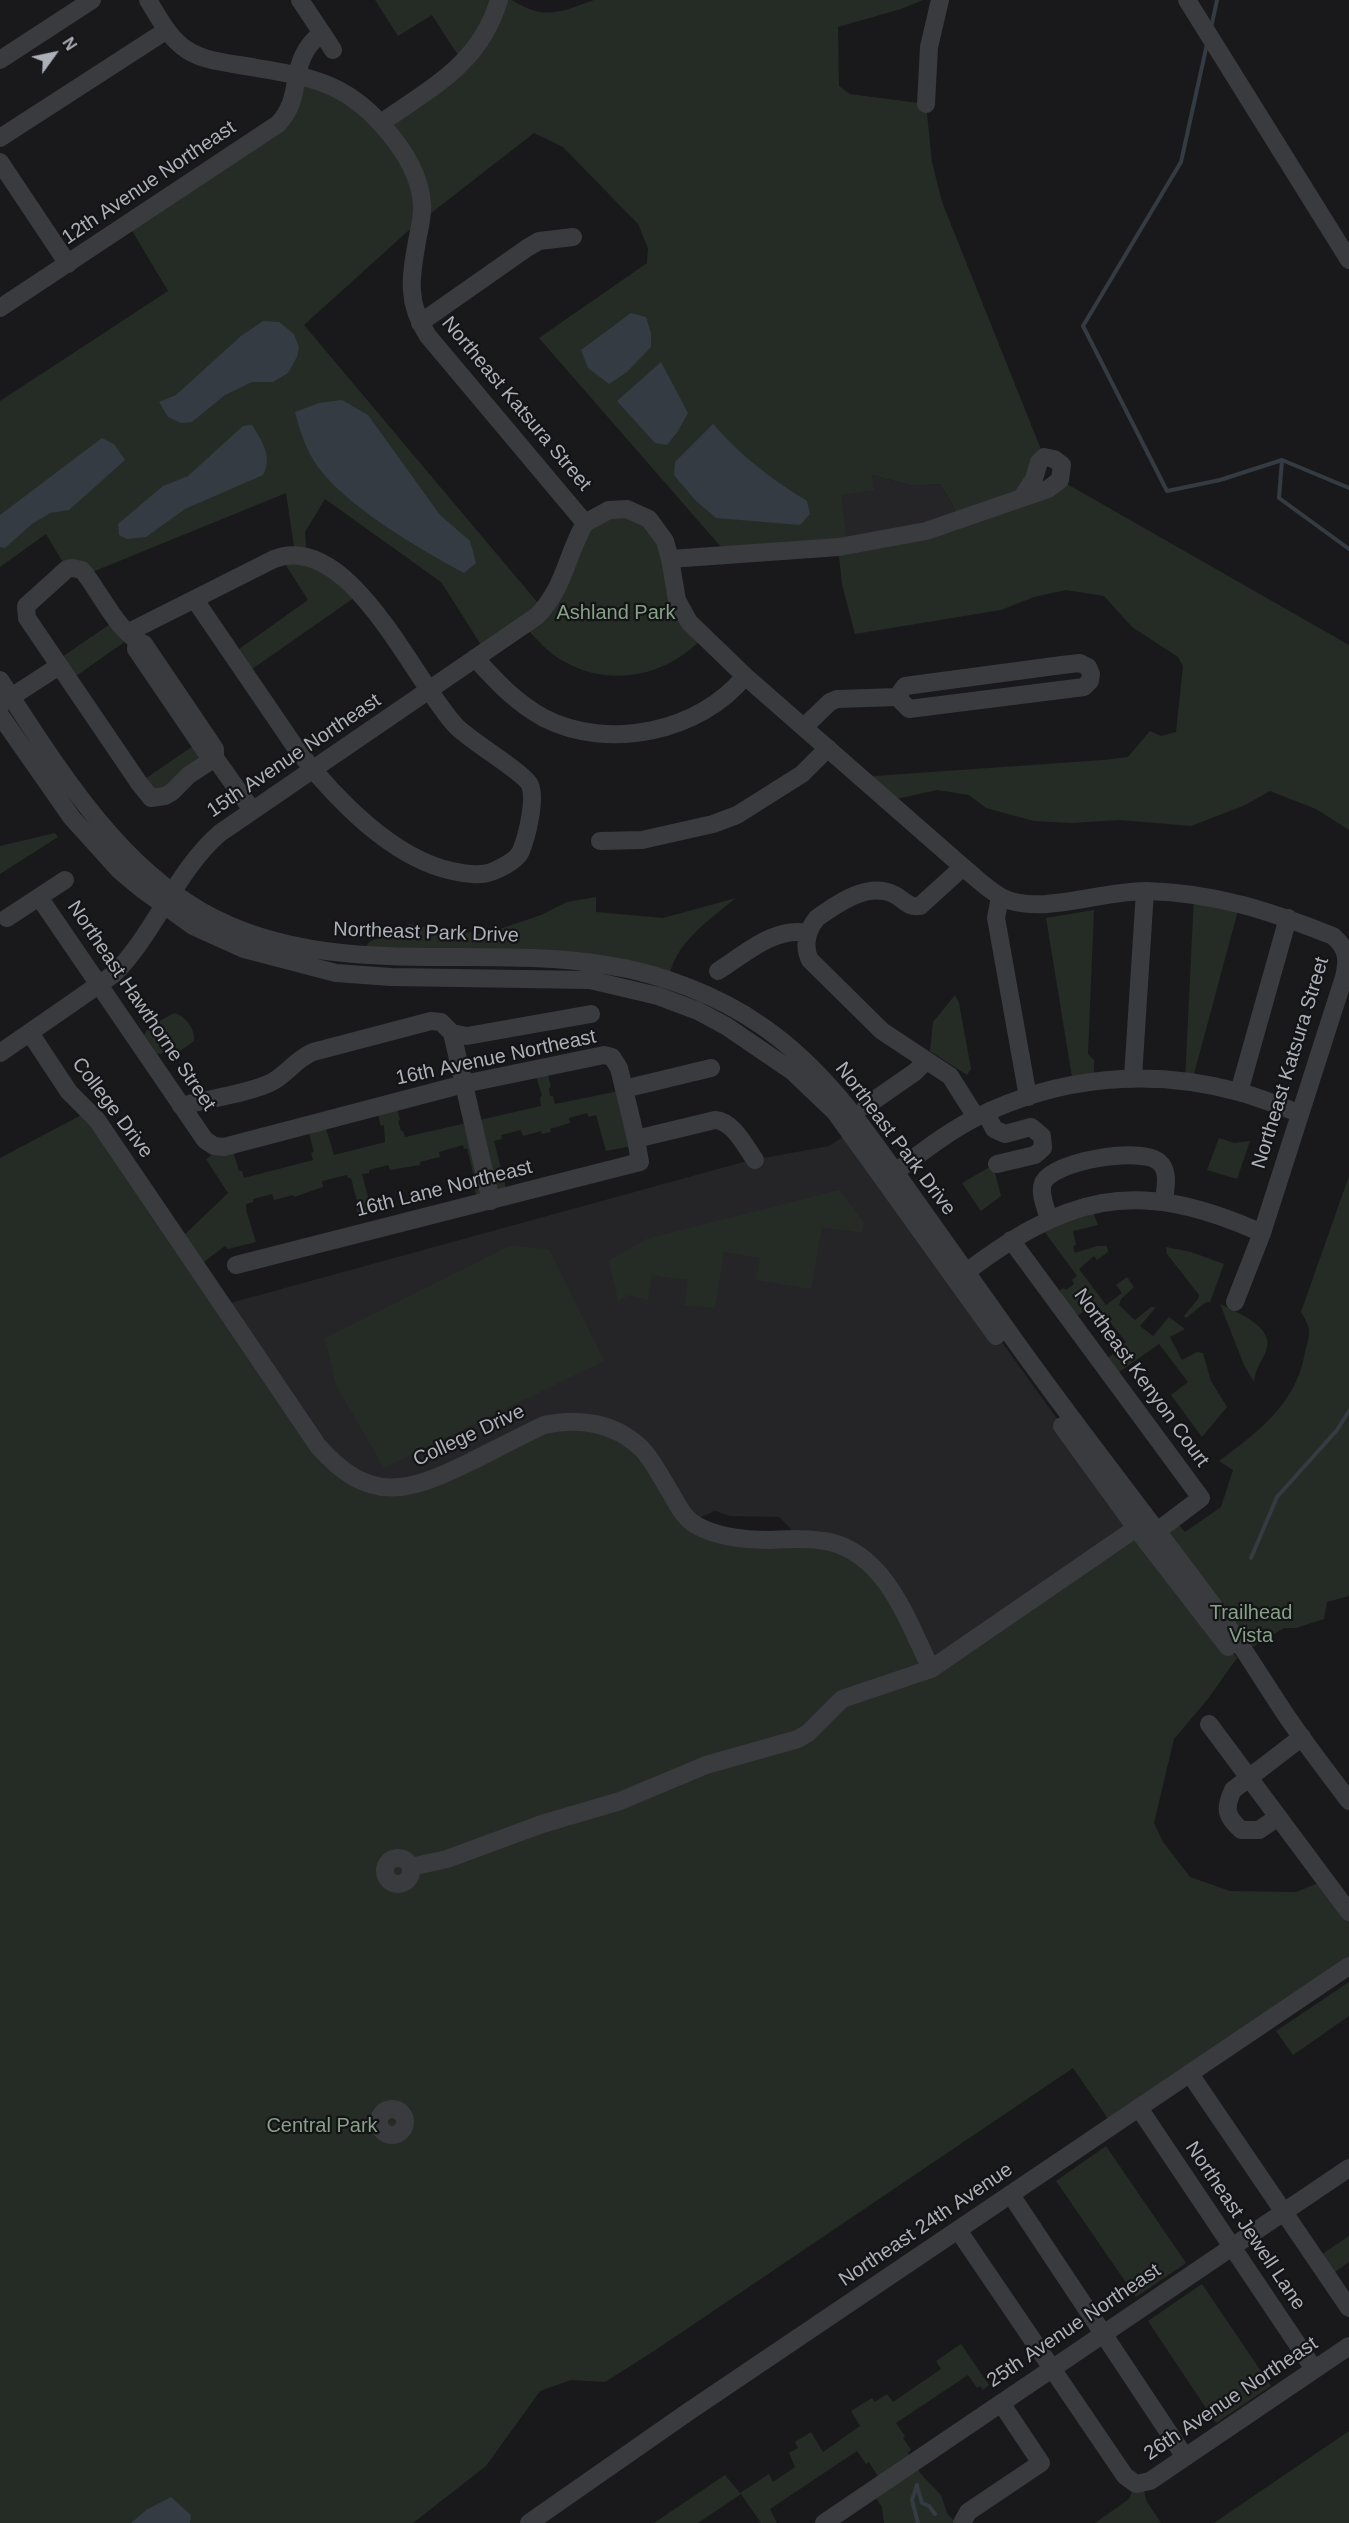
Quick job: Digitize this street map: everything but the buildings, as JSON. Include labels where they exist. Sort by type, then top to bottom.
[{"type":"street","points":[[0,60],[92,0]]},
{"type":"street","name":"Northeast Katsura Street","points":[[148,0],[177,42],[198,56],[296,75],[331,85],[344,92],[381,123],[408,159],[419,189],[422,205],[421,221],[410,278],[412,299],[420,323],[585,523],[609,510],[627,509],[638,512],[649,519],[658,530],[670,559],[675,592],[689,622],[745,676],[1000,897],[1029,906],[1145,891],[1215,897],[1251,905],[1288,918],[1333,936],[1344,948],[1348,961],[1262,1233],[1235,1302]]},
{"type":"street","points":[[300,0],[333,50]]},
{"type":"street","points":[[381,123],[463,63],[478,46],[492,24],[499,0]]},
{"type":"street","points":[[926,104],[929,47],[940,0]]},
{"type":"street","points":[[1186,0],[1349,260]]},
{"type":"street","points":[[0,138],[167,30]]},
{"type":"street","name":"12th Avenue Northeast","points":[[0,308],[278,124],[291,106],[296,75],[306,48],[322,33]]},
{"type":"street","points":[[0,162],[68,264]]},
{"type":"street","points":[[420,323],[539,241],[573,237]]},
{"type":"street","points":[[670,559],[865,543],[926,531],[1022,497]]},
{"type":"street","name":"15th Avenue Northeast","points":[[0,1053],[100,986],[129,958],[209,843],[252,810],[537,616],[556,592],[577,537],[585,523]]},
{"type":"street","points":[[133,636],[195,600],[274,559],[295,554],[317,560],[366,598],[456,727],[525,777],[531,787],[528,836],[519,855],[506,866],[489,874],[468,875],[422,863],[397,849],[365,822],[313,770],[195,600]]},
{"type":"street","points":[[215,758],[189,775],[172,792],[165,796],[151,798],[27,618],[26,611],[30,600],[67,569],[82,570],[118,623],[144,644],[215,749],[215,758],[252,810]]},
{"type":"street","points":[[475,658],[502,688],[544,718],[569,728],[604,735],[678,723],[710,708],[737,686],[745,676]]},
{"type":"street","points":[[804,727],[830,702],[837,699],[897,698],[909,709],[1084,687],[1090,681],[1091,674],[1088,667],[1080,663],[1050,666],[905,686],[897,698]]},
{"type":"street","points":[[6,700],[59,666]]},
{"type":"street","name":"Northeast Park Drive","points":[[0,680],[6,700],[82,801],[106,831],[169,899]]},
{"type":"street","name":"Northeast Park Drive","points":[[0,715],[72,818],[119,870],[169,899],[246,932],[296,947],[379,956],[548,960],[598,964],[655,976],[739,1012],[761,1025],[795,1052],[844,1102],[889,1176],[961,1276],[1146,1527],[1237,1658],[1291,1721],[1349,1801]]},
{"type":"street","points":[[600,841],[642,840],[721,821],[746,811],[802,774],[828,748]]},
{"type":"street","points":[[963,867],[920,906],[909,905],[884,891],[866,891],[825,912],[811,925],[808,933],[807,954],[810,960],[882,1031],[956,1082],[994,1130],[1005,1134],[1031,1127],[1042,1136],[1043,1148],[1035,1155],[997,1164]]},
{"type":"street","points":[[8,918],[65,880]]},
{"type":"street","points":[[1133,1077],[1145,891]]},
{"type":"street","name":"Northeast Hawthorne Street","points":[[39,897],[205,1140]]},
{"type":"street","points":[[1000,897],[996,918],[1028,1097]]},
{"type":"street","points":[[1239,1092],[1288,918]]},
{"type":"street","points":[[718,972],[782,932],[795,930],[808,933]]},
{"type":"street","points":[[452,1033],[467,1036],[591,1014]]},
{"type":"street","points":[[181,1106],[267,1085],[280,1077],[297,1061],[313,1052],[431,1021],[441,1022],[452,1033],[491,1201]]},
{"type":"street","name":"College Drive","points":[[30,1033],[69,1092],[97,1120],[318,1446],[332,1463],[375,1486],[411,1487],[437,1478],[544,1425],[561,1421],[599,1424],[616,1431],[643,1450],[688,1519],[709,1532],[754,1540],[817,1540],[849,1548],[861,1556],[874,1568],[892,1592],[931,1669]]},
{"type":"street","name":"16th Avenue Northeast","points":[[205,1140],[214,1146],[224,1147],[464,1084],[604,1055],[615,1061],[636,1139]]},
{"type":"street","points":[[866,1106],[915,1072],[926,1060]]},
{"type":"street","points":[[624,1089],[711,1068]]},
{"type":"street","points":[[889,1176],[981,1115],[1028,1097],[1101,1080],[1133,1077],[1192,1082],[1239,1092],[1299,1113]]},
{"type":"street","points":[[636,1139],[723,1120],[755,1160]]},
{"type":"street","name":"16th Lane Northeast","points":[[236,1265],[640,1162],[636,1139]]},
{"type":"street","points":[[1049,1219],[1042,1193],[1043,1183],[1050,1173],[1060,1167],[1099,1158],[1150,1156],[1159,1162],[1165,1170],[1164,1202]]},
{"type":"street","points":[[961,1276],[1011,1240],[1049,1219],[1090,1205],[1136,1201],[1164,1202],[1205,1210],[1262,1233]]},
{"type":"street","name":"Northeast Kenyon Court","points":[[1011,1240],[1201,1498],[1146,1527]]},
{"type":"street","points":[[411,1867],[447,1859],[542,1824],[620,1802],[706,1765],[798,1739],[814,1728],[833,1705],[850,1694],[931,1669],[1146,1527]]},
{"type":"street","points":[[1209,1724],[1349,1912]]},
{"type":"street","points":[[1278,1816],[1259,1830],[1241,1830],[1229,1816],[1227,1803],[1233,1790],[1302,1737]]},
{"type":"street","name":"Northeast 24th Avenue","points":[[529,2523],[683,2415],[1349,1966]]},
{"type":"street","points":[[1190,2074],[1349,2308]]},
{"type":"street","name":"Northeast Jewell Lane","points":[[1139,2108],[1314,2370]]},
{"type":"street","name":"25th Avenue Northeast","points":[[824,2523],[1349,2168]]},
{"type":"street","points":[[1011,2194],[1185,2457]]},
{"type":"street","points":[[958,2230],[1051,2368]]},
{"type":"street","name":"26th Avenue Northeast","points":[[1051,2368],[1125,2476],[1136,2484],[1150,2481],[1349,2346]]},
{"type":"street","points":[[962,2523],[968,2512],[1041,2463],[1001,2403]]},
{"type":"shaded area","points":[[631,313],[646,317],[651,333],[651,347],[627,372],[609,384],[588,368],[581,350]]},
{"type":"shaded area","points":[[263,321],[279,322],[294,334],[299,347],[297,357],[288,373],[273,382],[252,382],[225,395],[192,422],[181,423],[168,417],[159,402],[176,395],[241,336]]},
{"type":"shaded area","points":[[661,362],[688,413],[667,445],[655,443],[617,401]]},
{"type":"shaded area","points":[[342,400],[368,415],[440,515],[470,541],[476,563],[464,573],[406,540],[365,512],[331,482],[318,467],[304,440],[295,412],[319,403]]},
{"type":"shaded area","points":[[713,424],[757,466],[807,501],[810,514],[800,525],[716,518],[695,500],[674,475],[675,462]]},
{"type":"shaded area","points":[[252,425],[267,455],[263,475],[185,509],[146,537],[127,539],[119,535],[118,524],[163,486],[188,476],[243,426]]},
{"type":"shaded area","points":[[102,438],[114,444],[125,460],[69,510],[50,513],[32,524],[5,548],[0,547],[0,515]]},
{"type":"shaded area","points":[[872,475],[914,486],[940,484],[954,507],[956,521],[848,545],[839,484]]},
{"type":"shaded area","points":[[850,1132],[1136,1528],[931,1669],[779,1517],[730,1516],[715,1511],[701,1517],[697,1526],[411,1487],[350,1474],[223,1305],[747,1161],[829,1146]]},
{"type":"shaded area","points":[[171,2497],[191,2515],[190,2523],[131,2523],[146,2510]]},
{"type":"green space","name":"Ashland Park","points":[[375,0],[512,0],[534,11],[553,12],[594,0],[923,0],[901,9],[838,27],[839,86],[850,94],[926,104],[932,162],[942,202],[1044,457],[1022,496],[1060,480],[1349,645],[1349,830],[1316,809],[1270,791],[1243,806],[1191,826],[1120,820],[1071,823],[1034,821],[986,808],[969,795],[937,790],[887,801],[860,777],[1128,757],[1150,731],[1161,736],[1176,732],[1183,666],[1178,657],[1132,627],[1104,596],[1066,590],[1034,597],[1001,610],[855,634],[842,584],[838,547],[728,555],[539,338],[647,263],[648,248],[638,224],[563,147],[534,133],[408,231],[304,325],[543,609],[598,514],[649,519],[675,592],[704,636],[690,650],[657,669],[639,674],[601,675],[565,662],[543,645],[524,625],[485,651],[441,582],[325,499],[305,532],[307,556],[361,593],[245,674],[232,654],[308,600],[280,556],[295,553],[286,493],[85,575],[67,569],[46,534],[0,567],[0,401],[168,291],[128,224],[278,124],[296,75],[381,123],[463,63],[432,15],[398,36]],"holes":[[[872,475],[914,486],[940,484],[954,507],[956,521],[848,545],[841,495],[874,490]]]},
{"type":"green space","points":[[116,620],[133,636],[69,681],[56,661]]},
{"type":"green space","points":[[199,742],[208,755],[165,796],[139,783]]},
{"type":"green space","points":[[55,833],[58,837],[0,874],[0,846]]},
{"type":"green space","points":[[1194,895],[1240,903],[1194,1074],[1185,1081]]},
{"type":"green space","points":[[596,897],[596,912],[663,918],[736,898],[704,924],[685,944],[671,967],[668,981],[608,965],[362,954],[369,942],[410,924],[456,934],[471,932],[482,935],[541,915],[567,902]]},
{"type":"green space","points":[[1094,910],[1088,1054],[1094,1060],[1094,1074],[1072,1077],[1046,918]]},
{"type":"green space","points":[[955,995],[959,1003],[971,1069],[967,1075],[930,1051],[933,1022]]},
{"type":"green space","points":[[174,1013],[189,1024],[194,1041],[180,1051],[157,1054],[144,1035],[149,1027]]},
{"type":"green space","name":"Central Park","points":[[546,1066],[551,1087],[549,1088],[550,1096],[553,1096],[555,1104],[624,1090],[637,1145],[606,1151],[596,1115],[589,1117],[587,1113],[569,1118],[570,1123],[550,1129],[551,1132],[542,1134],[541,1131],[523,1136],[521,1130],[501,1135],[502,1139],[494,1141],[508,1196],[478,1204],[467,1148],[464,1149],[463,1145],[439,1152],[440,1157],[420,1162],[420,1165],[390,1170],[388,1165],[362,1174],[372,1212],[358,1216],[356,1206],[358,1205],[351,1178],[347,1175],[322,1181],[323,1187],[294,1197],[293,1195],[274,1200],[272,1194],[253,1199],[253,1202],[246,1204],[246,1210],[256,1242],[228,1249],[225,1246],[197,1267],[318,1446],[390,1488],[544,1425],[616,1431],[688,1519],[861,1556],[931,1669],[1136,1528],[1237,1658],[1207,1700],[1174,1739],[1154,1823],[1163,1842],[1190,1877],[1230,1891],[1296,1892],[1326,1880],[1349,1912],[1349,1966],[1113,2126],[1073,2068],[605,2382],[571,2380],[540,2391],[486,2466],[413,2523],[190,2523],[190,2515],[146,2510],[131,2523],[0,2523],[0,1158],[89,1111],[179,1240],[228,1193],[206,1159],[224,1147],[231,1145],[239,1171],[242,1171],[244,1178],[313,1160],[311,1153],[314,1152],[307,1126],[324,1122],[334,1155],[385,1142],[384,1125],[381,1126],[376,1108],[395,1102],[400,1120],[398,1121],[405,1137],[541,1106],[540,1097],[542,1096],[534,1069]]},
{"type":"green space","points":[[1219,1138],[1234,1143],[1250,1141],[1237,1179],[1207,1170]]},
{"type":"green space","points":[[993,1165],[1001,1196],[981,1211],[962,1183]]},
{"type":"green space","name":"Trailhead Vista","points":[[1349,1176],[1349,1596],[1327,1602],[1324,1619],[1296,1628],[1284,1628],[1245,1651],[1156,1532],[1174,1519],[1185,1532],[1221,1507],[1233,1470],[1219,1461],[1274,1415],[1294,1386],[1301,1370],[1309,1334],[1308,1325],[1301,1312]]},
{"type":"green space","points":[[839,1190],[864,1223],[862,1233],[822,1227],[811,1289],[756,1280],[760,1258],[724,1252],[715,1308],[684,1305],[688,1280],[652,1275],[648,1300],[629,1295],[618,1301],[609,1261],[646,1239]]},
{"type":"green space","points":[[1090,1205],[1098,1225],[1073,1231],[1075,1253],[1097,1246],[1107,1246],[1108,1252],[1097,1260],[1094,1256],[1079,1269],[1106,1305],[1122,1293],[1116,1285],[1127,1277],[1134,1287],[1121,1299],[1119,1305],[1135,1320],[1151,1307],[1156,1307],[1140,1326],[1153,1336],[1169,1317],[1185,1329],[1170,1337],[1182,1360],[1197,1352],[1203,1353],[1211,1381],[1227,1407],[1202,1437],[1171,1395],[1188,1382],[1159,1344],[1112,1377],[1102,1363],[1113,1354],[1115,1357],[1123,1351],[1121,1347],[1126,1342],[1091,1298],[1080,1305],[1084,1311],[1071,1321],[1053,1296],[1063,1288],[1066,1290],[1074,1284],[1072,1280],[1077,1276],[1039,1224]]},
{"type":"green space","points":[[510,1246],[549,1249],[604,1361],[384,1468],[336,1385],[325,1338]]},
{"type":"green space","points":[[1166,1247],[1191,1252],[1224,1264],[1210,1302],[1206,1302],[1186,1318],[1184,1316],[1199,1295],[1167,1254]]},
{"type":"green space","points":[[1220,1304],[1253,1322],[1265,1335],[1268,1342],[1266,1351],[1254,1382],[1244,1365]]},
{"type":"green space","points":[[1349,1982],[1349,2016],[1293,2055],[1276,2031]]},
{"type":"green space","points":[[1106,2146],[1186,2263],[1136,2297],[1056,2181]]},
{"type":"green space","points":[[1349,2236],[1349,2262],[1328,2277],[1315,2259]]},
{"type":"green space","points":[[1202,2284],[1271,2386],[1216,2423],[1148,2321]]},
{"type":"green space","points":[[961,2344],[989,2385],[983,2390],[980,2386],[977,2388],[968,2375],[896,2423],[911,2450],[908,2453],[921,2474],[941,2495],[947,2513],[956,2523],[884,2523],[882,2507],[871,2491],[882,2483],[869,2462],[866,2464],[857,2451],[770,2509],[777,2523],[761,2523],[741,2494],[698,2523],[654,2523],[725,2475],[740,2493],[769,2474],[773,2482],[795,2467],[789,2453],[798,2448],[795,2442],[811,2432],[823,2452],[860,2426],[851,2411],[872,2398],[875,2402],[887,2394],[893,2402],[941,2369],[936,2361]]},
{"type":"green space","points":[[1349,2431],[1349,2523],[1214,2523]]},
{"type":"green space","points":[[1142,2484],[1147,2502],[1161,2523],[1095,2523],[1129,2499],[1135,2485]]},
{"type":"waterway","points":[[1211,28],[1217,0]]},
{"type":"waterway","points":[[1207,44],[1181,162],[1083,326],[1167,491],[1220,480],[1282,460],[1349,488]]},
{"type":"waterway","points":[[1282,460],[1279,498],[1349,549]]},
{"type":"waterway","points":[[1251,1558],[1277,1497],[1337,1430],[1349,1411]]},
{"type":"waterway","points":[[917,2485],[912,2500],[918,2523]]},
{"type":"waterway","points":[[917,2486],[922,2503],[929,2506],[935,2514]]}]
